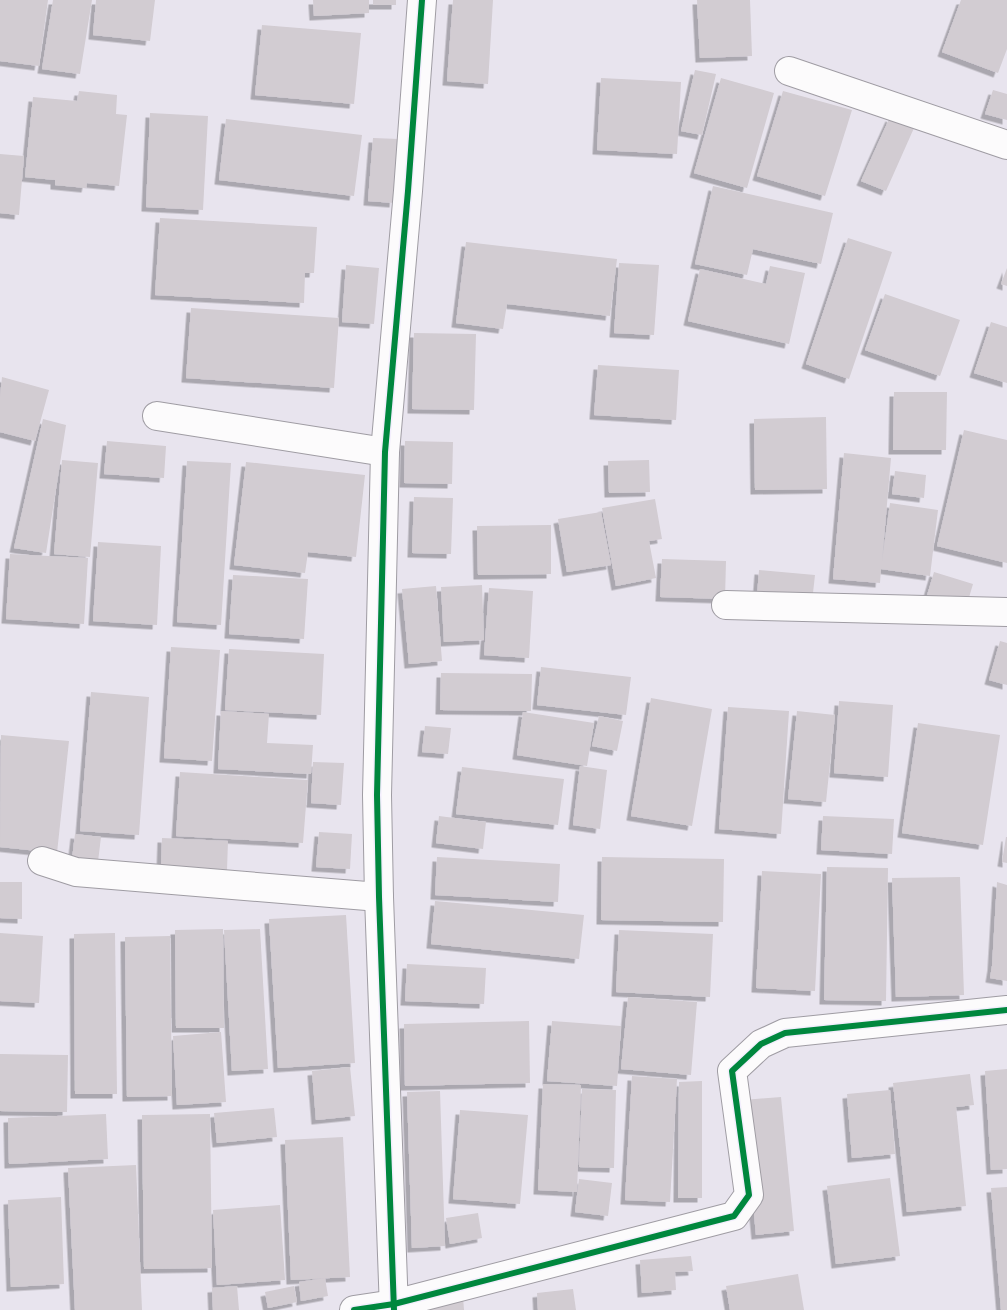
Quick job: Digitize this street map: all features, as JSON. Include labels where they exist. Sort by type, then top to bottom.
[{"type":"street","points":[[394,1307],[377,795],[385,452],[408,191],[422,0]]},
{"type":"street","points":[[790,71],[1007,145]]},
{"type":"street","points":[[157,416],[385,452]]},
{"type":"street","points":[[726,606],[1007,612]]},
{"type":"street","points":[[42,861],[76,872],[379,897]]},
{"type":"street","points":[[354,1310],[394,1307],[734,1216],[749,1195],[732,1070],[761,1044],[785,1033],[1007,1010]]},
{"type":"building","points":[[0,0],[48,0],[39,66],[0,61]]},
{"type":"building","points":[[53,0],[92,0],[80,74],[42,69]]},
{"type":"building","points":[[96,0],[155,0],[150,41],[93,35]]},
{"type":"building","points":[[313,0],[369,0],[369,13],[314,16]]},
{"type":"building","points":[[373,0],[396,0],[396,5],[373,5]]},
{"type":"building","points":[[453,0],[493,0],[488,84],[447,81]]},
{"type":"building","points":[[697,0],[750,0],[752,56],[700,58]]},
{"type":"building","points":[[961,0],[1007,0],[1007,49],[998,73],[942,52]]},
{"type":"building","points":[[262,25],[361,33],[354,104],[255,95]]},
{"type":"building","points":[[695,70],[716,74],[702,135],[681,131]]},
{"type":"building","points":[[601,78],[681,82],[677,154],[597,150]]},
{"type":"building","points":[[721,78],[774,93],[747,188],[694,173]]},
{"type":"building","points":[[993,90],[1007,94],[1007,120],[985,114]]},
{"type":"building","points":[[79,91],[117,95],[116,114],[127,115],[119,186],[87,183],[86,188],[55,185],[55,180],[25,177],[33,97],[77,101]]},
{"type":"building","points":[[783,91],[852,110],[825,196],[757,176]]},
{"type":"building","points":[[150,113],[208,116],[203,210],[146,207]]},
{"type":"building","points":[[890,117],[914,128],[886,191],[861,181]]},
{"type":"building","points":[[226,119],[362,135],[354,196],[219,180]]},
{"type":"building","points":[[373,138],[399,139],[394,203],[368,201]]},
{"type":"building","points":[[0,154],[24,156],[19,215],[0,213]]},
{"type":"building","points":[[713,186],[833,213],[821,264],[753,249],[747,275],[695,264]]},
{"type":"building","points":[[160,218],[317,227],[314,273],[305,273],[304,303],[155,295]]},
{"type":"building","points":[[848,238],[892,252],[849,379],[806,364]]},
{"type":"building","points":[[466,242],[617,259],[610,316],[507,304],[503,329],[456,323]]},
{"type":"building","points":[[619,263],[659,265],[654,335],[614,333]]},
{"type":"building","points":[[346,265],[379,268],[374,324],[342,322]]},
{"type":"building","points":[[770,266],[805,273],[789,344],[688,321],[700,269],[766,284]]},
{"type":"building","points":[[1007,268],[1007,286],[1001,284]]},
{"type":"building","points":[[885,294],[960,320],[940,376],[865,350]]},
{"type":"building","points":[[191,308],[339,318],[334,388],[186,378]]},
{"type":"building","points":[[991,322],[1007,327],[1007,383],[974,373]]},
{"type":"building","points":[[414,333],[476,334],[474,410],[412,409]]},
{"type":"building","points":[[598,365],[679,370],[676,420],[594,415]]},
{"type":"building","points":[[2,377],[49,390],[35,441],[0,432]]},
{"type":"building","points":[[894,392],[947,392],[946,450],[893,450]]},
{"type":"building","points":[[826,417],[827,489],[755,490],[754,419]]},
{"type":"building","points":[[43,419],[66,425],[46,553],[14,548]]},
{"type":"building","points":[[964,430],[1007,440],[1007,563],[937,546]]},
{"type":"building","points":[[107,441],[166,446],[164,478],[104,474]]},
{"type":"building","points":[[405,441],[453,442],[452,484],[404,483]]},
{"type":"building","points":[[844,453],[891,458],[882,561],[890,503],[938,510],[930,576],[881,569],[880,583],[833,579]]},
{"type":"building","points":[[62,460],[98,463],[90,557],[54,554]]},
{"type":"building","points":[[649,460],[650,492],[609,493],[608,461]]},
{"type":"building","points":[[187,461],[231,463],[221,625],[177,622]]},
{"type":"building","points":[[246,462],[365,475],[356,557],[308,552],[305,573],[234,565]]},
{"type":"building","points":[[895,471],[926,475],[924,498],[892,494]]},
{"type":"building","points":[[414,497],[453,498],[451,554],[412,553]]},
{"type":"building","points":[[655,499],[662,539],[649,541],[656,578],[616,586],[602,508]]},
{"type":"building","points":[[601,512],[611,565],[567,572],[558,519]]},
{"type":"building","points":[[551,525],[551,574],[478,575],[477,526]]},
{"type":"building","points":[[98,542],[161,546],[157,625],[93,621]]},
{"type":"building","points":[[10,554],[88,558],[84,624],[6,619]]},
{"type":"building","points":[[662,559],[726,561],[725,599],[660,597]]},
{"type":"building","points":[[759,570],[815,575],[812,602],[757,597]]},
{"type":"building","points":[[934,572],[973,584],[965,611],[926,599]]},
{"type":"building","points":[[233,575],[308,579],[304,639],[229,634]]},
{"type":"building","points":[[482,585],[484,640],[444,642],[441,587]]},
{"type":"building","points":[[436,586],[442,661],[409,664],[402,589]]},
{"type":"building","points":[[489,588],[533,591],[529,658],[484,655]]},
{"type":"building","points":[[1000,641],[1007,643],[1007,685],[989,680]]},
{"type":"building","points":[[171,647],[220,650],[212,761],[164,758]]},
{"type":"building","points":[[229,649],[324,654],[321,715],[225,710]]},
{"type":"building","points":[[541,667],[631,677],[626,715],[537,705]]},
{"type":"building","points":[[441,673],[532,674],[531,711],[440,710]]},
{"type":"building","points":[[91,692],[149,697],[139,835],[80,831]]},
{"type":"building","points":[[651,698],[712,709],[692,826],[631,816]]},
{"type":"building","points":[[839,701],[893,705],[888,777],[834,773]]},
{"type":"building","points":[[728,707],[789,711],[781,834],[719,829]]},
{"type":"building","points":[[221,711],[269,714],[267,743],[313,745],[311,774],[218,769]]},
{"type":"building","points":[[797,711],[835,715],[826,802],[788,799]]},
{"type":"building","points":[[523,712],[594,723],[587,766],[517,755]]},
{"type":"building","points":[[599,716],[623,721],[617,751],[592,746]]},
{"type":"building","points":[[918,723],[1000,735],[983,845],[902,833]]},
{"type":"building","points":[[425,726],[451,728],[448,754],[422,752]]},
{"type":"building","points":[[1,735],[69,741],[57,853],[0,847]]},
{"type":"building","points":[[313,762],[344,763],[341,805],[311,803]]},
{"type":"building","points":[[580,766],[607,770],[600,829],[573,825]]},
{"type":"building","points":[[462,767],[564,779],[558,825],[456,814]]},
{"type":"building","points":[[180,772],[308,780],[303,843],[176,836]]},
{"type":"building","points":[[439,816],[486,822],[483,849],[436,843]]},
{"type":"building","points":[[823,816],[894,819],[892,854],[821,850]]},
{"type":"building","points":[[319,832],[352,834],[350,869],[316,867]]},
{"type":"building","points":[[75,834],[101,837],[97,870],[71,868]]},
{"type":"building","points":[[1007,837],[1007,863],[1002,862]]},
{"type":"building","points":[[162,838],[228,841],[227,870],[161,867]]},
{"type":"building","points":[[437,857],[560,864],[558,902],[435,895]]},
{"type":"building","points":[[602,857],[724,859],[723,922],[601,920]]},
{"type":"building","points":[[827,867],[888,868],[886,1001],[824,1000]]},
{"type":"building","points":[[762,871],[821,874],[815,991],[756,988]]},
{"type":"building","points":[[960,877],[964,995],[896,997],[892,878]]},
{"type":"building","points":[[0,882],[22,882],[22,919],[0,918]]},
{"type":"building","points":[[997,882],[1007,885],[1007,981],[990,978]]},
{"type":"building","points":[[435,901],[584,915],[579,959],[431,944]]},
{"type":"building","points":[[346,915],[355,1063],[278,1068],[269,919]]},
{"type":"building","points":[[223,929],[224,1028],[176,1028],[175,930]]},
{"type":"building","points":[[260,929],[268,1069],[232,1071],[224,930]]},
{"type":"building","points":[[619,930],[713,934],[710,997],[616,992]]},
{"type":"building","points":[[0,933],[43,936],[39,1003],[0,1001]]},
{"type":"building","points":[[115,933],[117,1094],[75,1094],[74,934]]},
{"type":"building","points":[[170,936],[172,1096],[127,1097],[125,937]]},
{"type":"building","points":[[407,964],[486,968],[484,1004],[405,1001]]},
{"type":"building","points":[[628,997],[697,1002],[691,1075],[621,1069]]},
{"type":"building","points":[[529,1021],[530,1083],[405,1086],[404,1024]]},
{"type":"building","points":[[552,1021],[621,1026],[617,1086],[547,1081]]},
{"type":"building","points":[[221,1032],[226,1102],[177,1105],[173,1036]]},
{"type":"building","points":[[0,1054],[68,1055],[67,1112],[0,1111]]},
{"type":"building","points":[[350,1067],[355,1116],[316,1120],[312,1071]]},
{"type":"building","points":[[1007,1069],[1007,1169],[991,1170],[985,1071]]},
{"type":"building","points":[[970,1074],[974,1105],[956,1107],[966,1206],[907,1212],[893,1083]]},
{"type":"building","points":[[632,1076],[677,1079],[670,1202],[625,1200]]},
{"type":"building","points":[[702,1081],[702,1198],[678,1198],[679,1082]]},
{"type":"building","points":[[543,1084],[581,1085],[577,1192],[538,1190]]},
{"type":"building","points":[[582,1089],[616,1090],[614,1168],[579,1167]]},
{"type":"building","points":[[890,1090],[895,1154],[852,1158],[847,1094]]},
{"type":"building","points":[[440,1091],[445,1246],[412,1248],[407,1092]]},
{"type":"building","points":[[781,1097],[794,1231],[756,1235],[743,1100]]},
{"type":"building","points":[[274,1108],[277,1137],[217,1143],[214,1113]]},
{"type":"building","points":[[460,1110],[528,1115],[520,1204],[453,1199]]},
{"type":"building","points":[[106,1114],[108,1159],[9,1164],[8,1118]]},
{"type":"building","points":[[210,1114],[212,1268],[144,1269],[142,1115]]},
{"type":"building","points":[[343,1137],[350,1277],[291,1280],[285,1140]]},
{"type":"building","points":[[136,1165],[142,1310],[75,1310],[68,1168]]},
{"type":"building","points":[[890,1178],[900,1256],[836,1264],[827,1186]]},
{"type":"building","points":[[579,1179],[612,1183],[608,1216],[575,1212]]},
{"type":"building","points":[[1007,1187],[1007,1310],[1001,1310],[991,1188]]},
{"type":"building","points":[[61,1197],[64,1284],[11,1287],[8,1200]]},
{"type":"building","points":[[280,1205],[285,1280],[217,1285],[213,1210]]},
{"type":"building","points":[[478,1213],[482,1238],[450,1244],[446,1218]]},
{"type":"building","points":[[691,1256],[693,1271],[675,1272],[676,1290],[642,1293],[640,1260]]},
{"type":"building","points":[[798,1274],[804,1310],[730,1310],[726,1286]]},
{"type":"building","points":[[325,1278],[328,1296],[301,1301],[299,1282]]},
{"type":"building","points":[[237,1286],[239,1310],[213,1310],[212,1288]]},
{"type":"building","points":[[294,1286],[297,1302],[268,1308],[265,1292]]},
{"type":"building","points":[[573,1289],[576,1310],[538,1310],[537,1293]]},
{"type":"building","points":[[463,1297],[464,1310],[416,1310]]},
{"type":"cycle path","points":[[394,1310],[377,795],[385,452],[408,191],[422,0]]},
{"type":"cycle path","points":[[354,1310],[394,1304],[734,1216],[749,1195],[732,1071],[761,1044],[785,1033],[1007,1010]]}]
